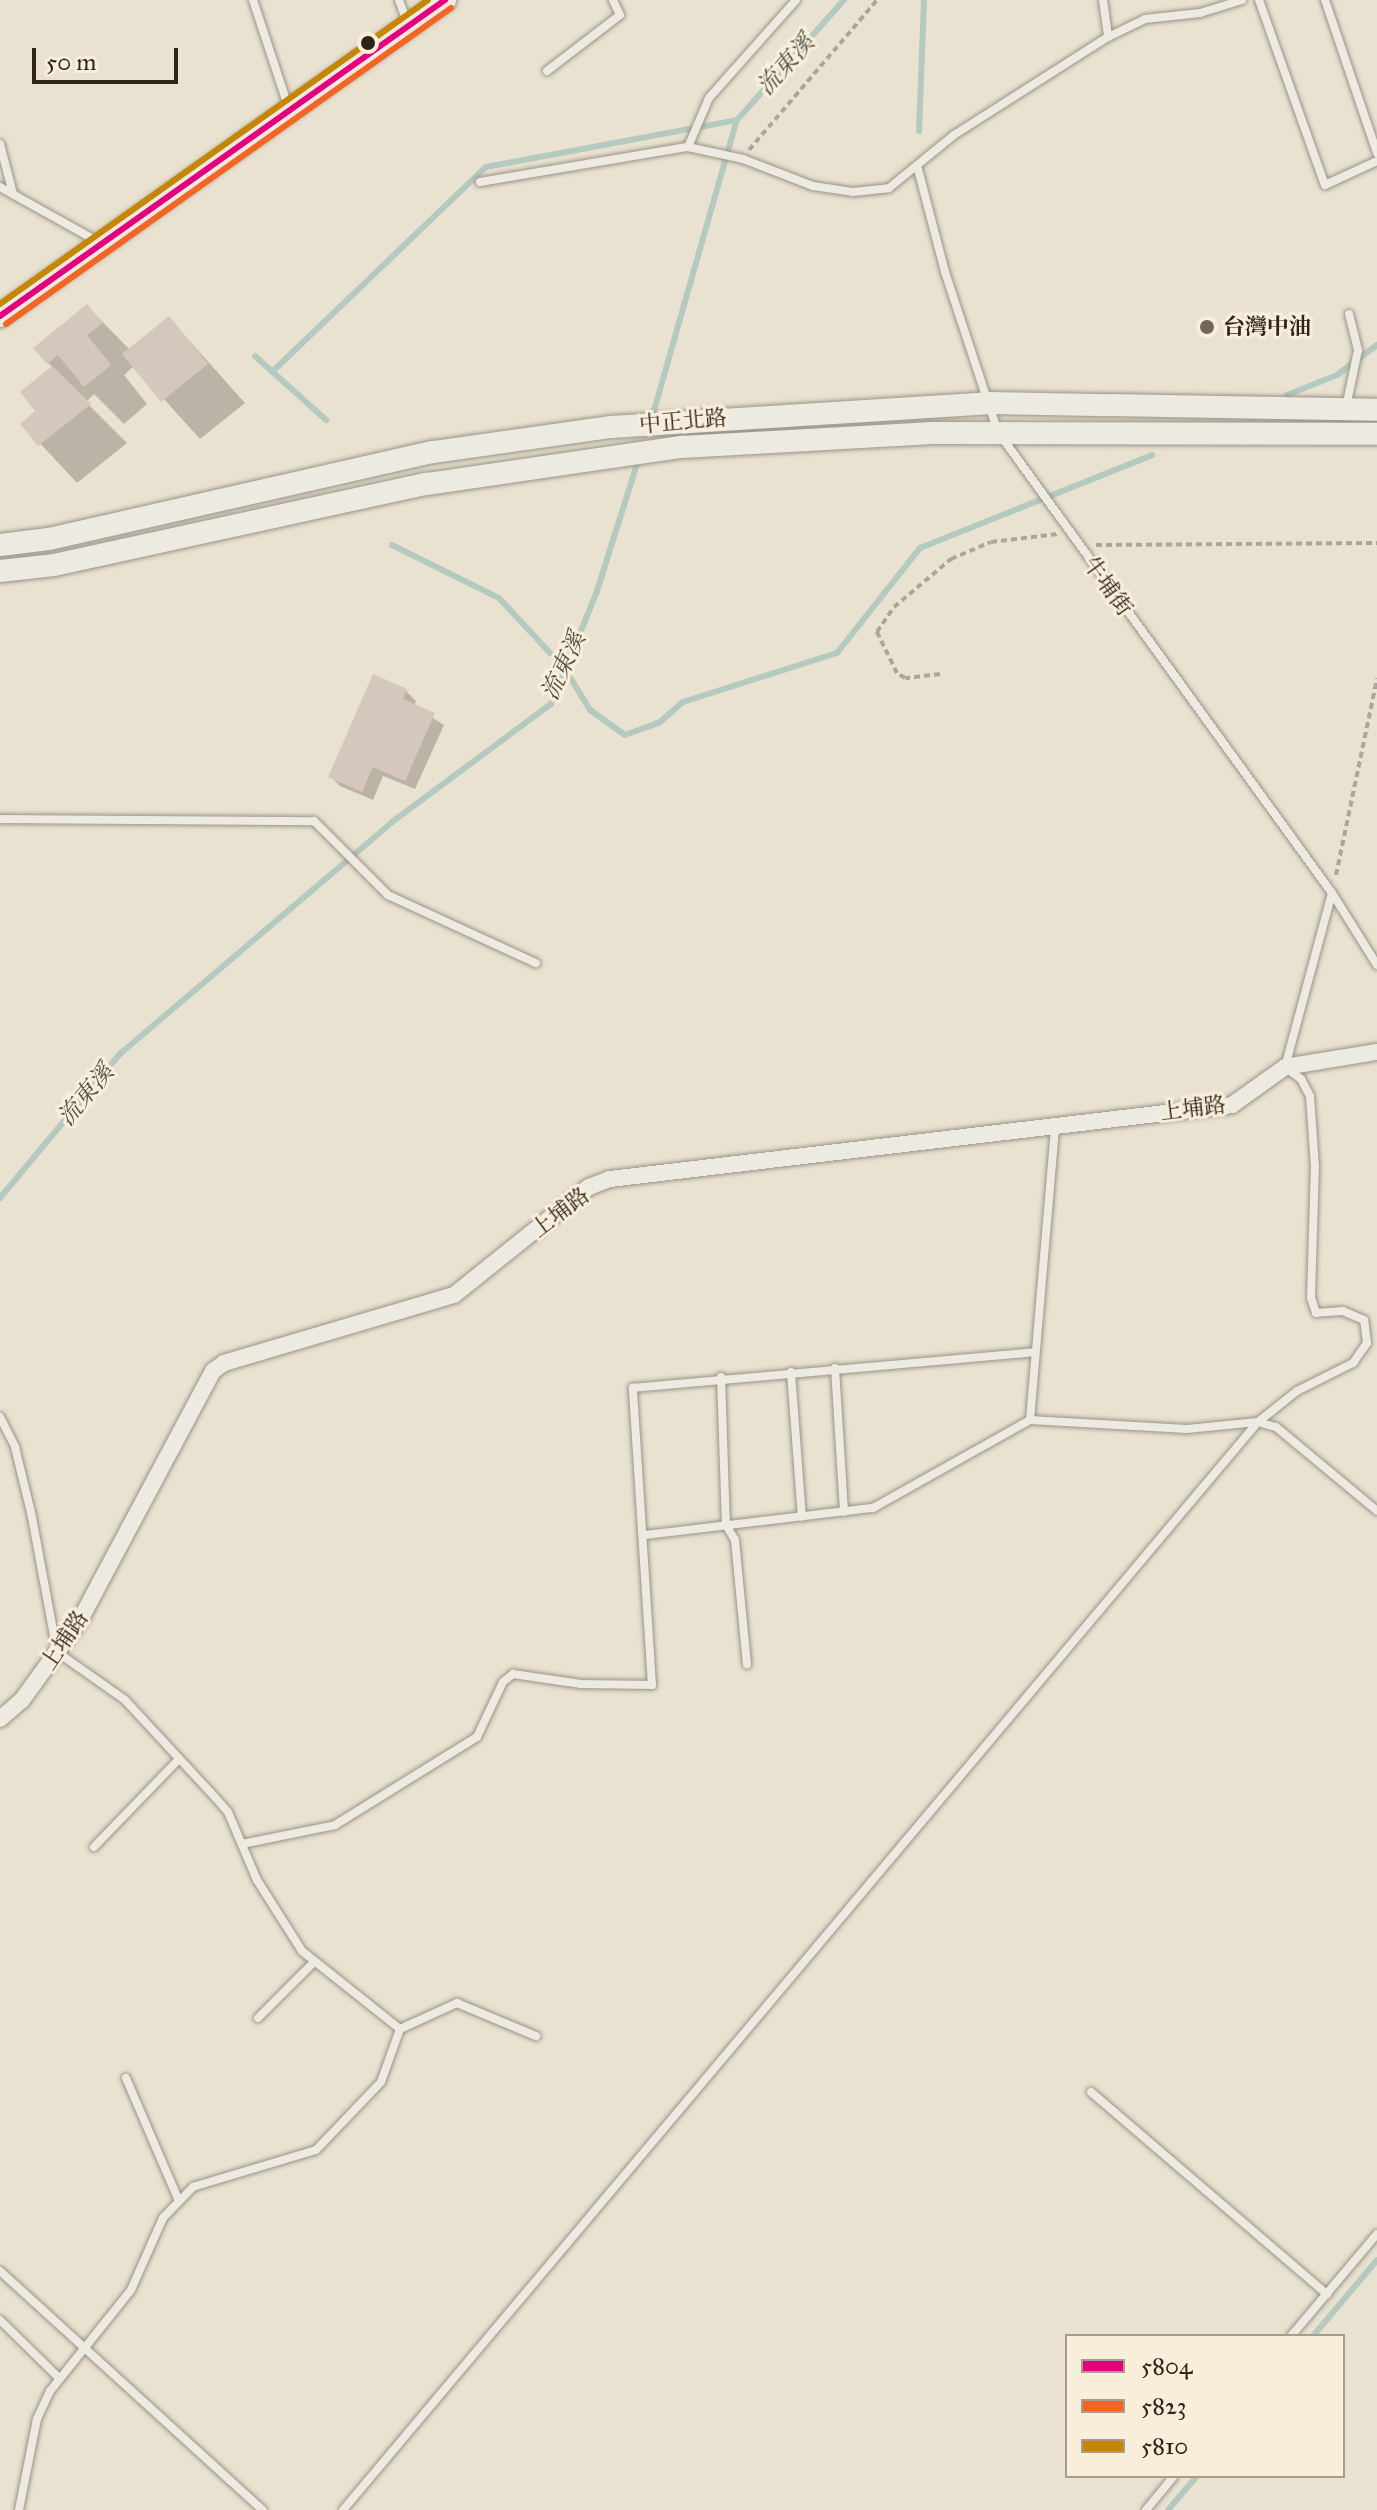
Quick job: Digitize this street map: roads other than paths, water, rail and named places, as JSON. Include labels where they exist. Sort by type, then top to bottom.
[{"type":"main road","points":[[0,316],[445,0]]},
{"type":"main road","name":"中正北路","points":[[0,545],[49,539],[433,452],[611,427],[988,403],[1377,410]]},
{"type":"main road","name":"中正北路","points":[[0,571],[54,565],[427,484],[682,447],[842,435],[998,432],[1377,434]]},
{"type":"street","name":"上埔路","points":[[0,1719],[22,1700],[80,1620],[213,1371],[224,1363],[454,1295],[589,1187],[610,1179],[1232,1105],[1285,1067],[1377,1052]]},
{"type":"lane","points":[[253,0],[289,110]]},
{"type":"lane","points":[[399,0],[409,26]]},
{"type":"lane","points":[[547,71],[620,15],[613,0]]},
{"type":"lane","points":[[688,147],[709,98],[796,0]]},
{"type":"lane","points":[[1103,0],[1108,37]]},
{"type":"lane","points":[[480,182],[688,147],[743,159],[813,186],[853,192],[889,188],[918,169],[954,135],[1108,37],[1145,19],[1200,13],[1242,0]]},
{"type":"lane","points":[[1259,0],[1325,185],[1377,161]]},
{"type":"lane","points":[[1325,0],[1377,153]]},
{"type":"lane","points":[[0,144],[13,194]]},
{"type":"lane","name":"牛埔街","points":[[918,169],[998,432],[1036,491],[1332,893],[1377,965]]},
{"type":"lane","points":[[0,187],[100,243]]},
{"type":"lane","points":[[1346,409],[1358,350],[1349,314]]},
{"type":"lane","points":[[0,819],[314,821],[388,895],[536,963]]},
{"type":"lane","points":[[343,2510],[1258,1422],[1297,1391],[1353,1363],[1367,1343],[1364,1320],[1343,1311],[1316,1313],[1311,1298],[1316,1222],[1310,1096],[1301,1079],[1285,1067],[1332,893]]},
{"type":"lane","points":[[1030,1420],[1033,1352],[1055,1128]]},
{"type":"lane","points":[[242,1844],[335,1825],[477,1737],[503,1682],[513,1674],[581,1684],[652,1685],[645,1535],[633,1388],[721,1377],[1033,1352]]},
{"type":"lane","points":[[835,1368],[844,1512]]},
{"type":"lane","points":[[791,1372],[802,1517]]},
{"type":"lane","points":[[721,1377],[726,1525],[735,1540],[747,1664]]},
{"type":"lane","points":[[0,1417],[15,1447],[35,1529],[57,1652],[125,1700],[228,1812],[257,1880],[314,1962],[390,2016],[400,2029]]},
{"type":"lane","points":[[645,1535],[873,1508],[1030,1420],[1187,1429],[1258,1422],[1276,1427],[1377,1511]]},
{"type":"lane","points":[[94,1847],[178,1760]]},
{"type":"lane","points":[[258,2018],[314,1962]]},
{"type":"lane","points":[[9,2510],[20,2506],[37,2419],[59,2378],[80,2348],[131,2290],[163,2218],[178,2199],[193,2187],[316,2150],[381,2082],[400,2029],[457,2003],[536,2036]]},
{"type":"lane","points":[[126,2078],[178,2199]]},
{"type":"lane","points":[[1091,2092],[1327,2294]]},
{"type":"lane","points":[[1293,2334],[1377,2234]]},
{"type":"lane","points":[[0,2271],[80,2348],[263,2510]]},
{"type":"lane","points":[[0,2320],[59,2378]]},
{"type":"lane","points":[[1146,2510],[1172,2478]]},
{"type":"waterway","name":"流東溪","points":[[651,421],[737,120],[844,0]]},
{"type":"waterway","points":[[919,131],[924,0]]},
{"type":"waterway","points":[[272,372],[486,167],[737,120]]},
{"type":"waterway","points":[[1287,395],[1337,375],[1377,345]]},
{"type":"waterway","points":[[255,356],[326,420]]},
{"type":"waterway","points":[[392,545],[499,598],[565,669],[590,710],[625,735],[660,722],[683,702],[837,653],[920,548],[1152,455]]},
{"type":"waterway","name":"流東溪","points":[[0,1198],[121,1053],[392,822],[551,704],[597,591],[639,458]]},
{"type":"waterway","points":[[1315,2334],[1377,2260]]},
{"type":"waterway","points":[[1168,2510],[1195,2478]]},
{"type":"place","name":"台灣中油","points":[[1207,327]]}]
